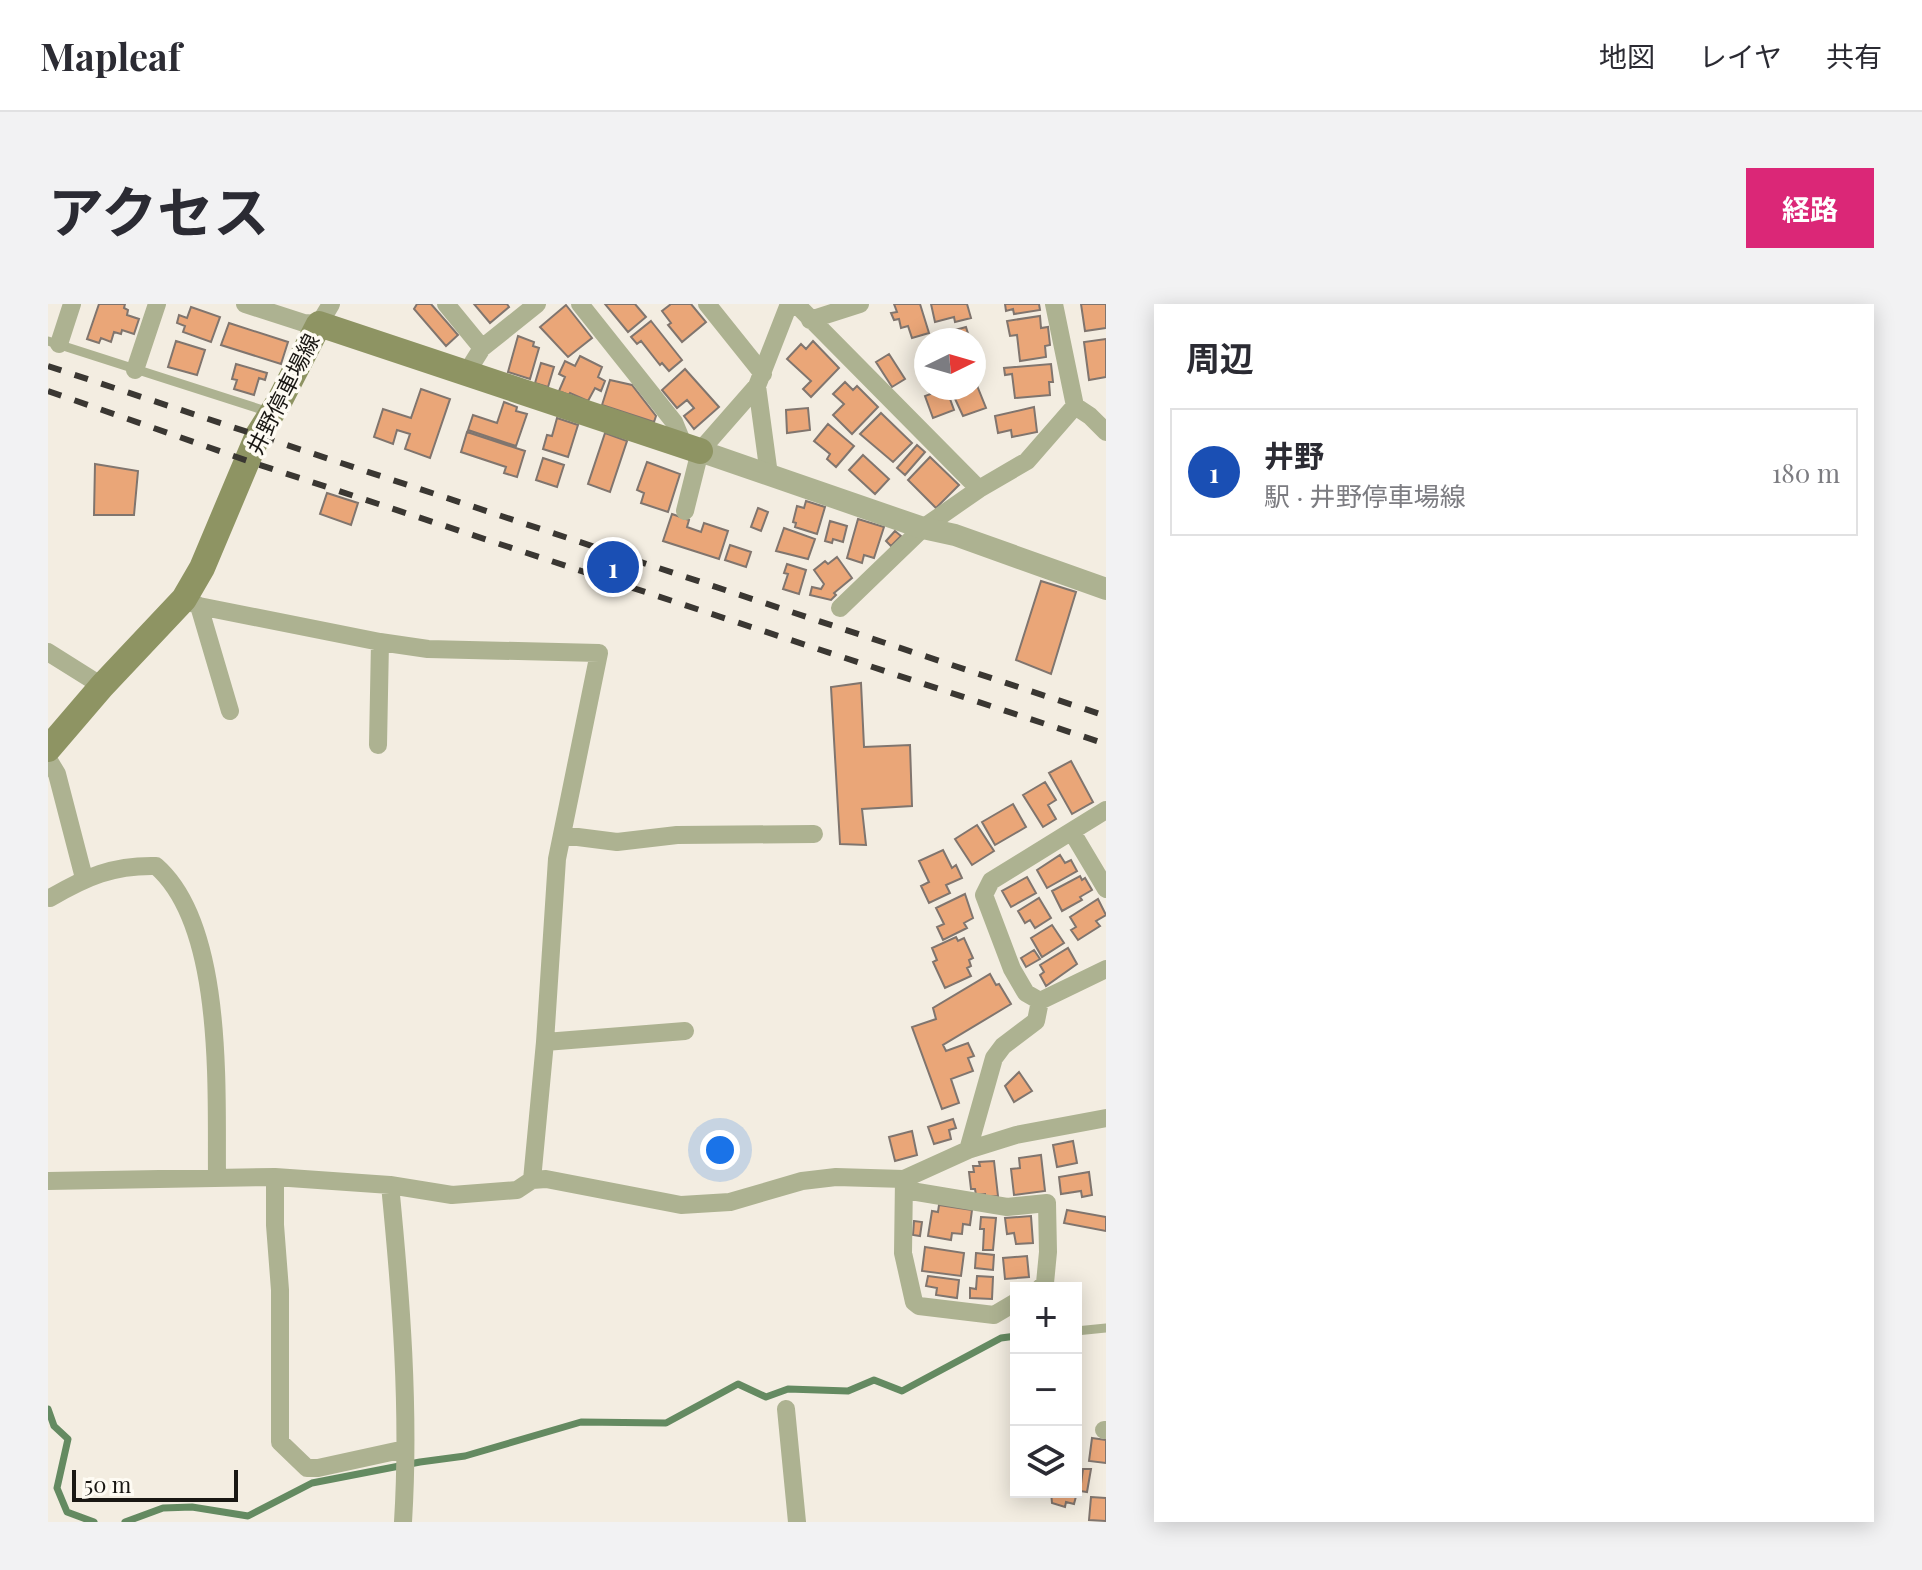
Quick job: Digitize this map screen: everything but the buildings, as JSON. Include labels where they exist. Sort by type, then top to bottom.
[{"type":"main road","name":"井野停車場線","points":[[48,749],[102,686],[192,602],[202,568],[258,435],[325,314],[467,372],[691,448]]},
{"type":"street","points":[[54,343],[72,304]]},
{"type":"street","points":[[135,370],[157,304]]},
{"type":"street","points":[[245,304],[268,308],[304,323],[325,314]]},
{"type":"street","points":[[446,304],[482,348]]},
{"type":"street","points":[[467,372],[482,348],[537,304]]},
{"type":"street","points":[[580,304],[674,422],[691,448],[923,528],[955,535],[1106,589]]},
{"type":"street","points":[[707,304],[760,380],[769,475]]},
{"type":"street","points":[[685,511],[691,448],[760,380],[789,304]]},
{"type":"street","points":[[796,304],[979,489]]},
{"type":"street","points":[[810,320],[860,304]]},
{"type":"street","points":[[1054,304],[1075,406],[1106,432]]},
{"type":"street","points":[[840,608],[923,528],[979,489],[1027,461],[1075,406]]},
{"type":"street","points":[[192,602],[380,642],[428,649],[599,653],[557,859],[532,1180]]},
{"type":"street","points":[[192,602],[230,711]]},
{"type":"street","points":[[378,745],[380,642]]},
{"type":"street","points":[[48,652],[102,686]]},
{"type":"street","points":[[48,759],[57,774],[84,878]]},
{"type":"street","points":[[1040,1001],[1026,993],[1012,969],[984,895],[991,881],[1106,810]]},
{"type":"street","points":[[1072,832],[1106,889]]},
{"type":"street","points":[[562,835],[617,842],[677,835],[814,834]]},
{"type":"street","points":[[50,898],[84,878],[134,865],[156,866],[170,878],[185,902],[203,962],[215,1039],[217,1178]]},
{"type":"street","points":[[1040,1001],[1106,969]]},
{"type":"street","points":[[968,1150],[994,1058],[1003,1046],[1036,1021],[1040,1001]]},
{"type":"street","points":[[545,1042],[685,1031]]},
{"type":"street","points":[[904,1185],[968,1150],[1016,1135],[1106,1118]]},
{"type":"street","points":[[275,1177],[280,1290],[280,1442],[307,1468],[405,1449]]},
{"type":"street","points":[[48,1181],[275,1177],[390,1185],[452,1195],[517,1190],[532,1180],[546,1179],[681,1205],[730,1202],[814,1179],[836,1177],[904,1185],[1007,1207],[1047,1203],[1048,1252],[1044,1282]]},
{"type":"street","points":[[390,1185],[401,1303],[405,1449],[403,1522]]},
{"type":"street","points":[[904,1185],[903,1253],[914,1302],[919,1306],[994,1315],[1010,1306]]},
{"type":"street","points":[[786,1409],[797,1522]]},
{"type":"lane","points":[[54,343],[272,413]]},
{"type":"lane","points":[[1082,1330],[1106,1328]]},
{"type":"waterway","points":[[125,1522],[163,1508],[192,1507],[248,1516],[312,1483],[465,1456],[581,1422],[666,1423],[738,1384],[766,1397],[788,1389],[848,1391],[874,1380],[902,1391],[1001,1338],[1010,1337]]},
{"type":"waterway","points":[[48,1409],[54,1426],[68,1439],[57,1488],[67,1512],[94,1522]]},
{"type":"railway","points":[[48,366],[1106,716]]},
{"type":"railway","points":[[48,391],[248,461],[1106,744]]},
{"type":"place","name":"井野","points":[[613,567]]}]
